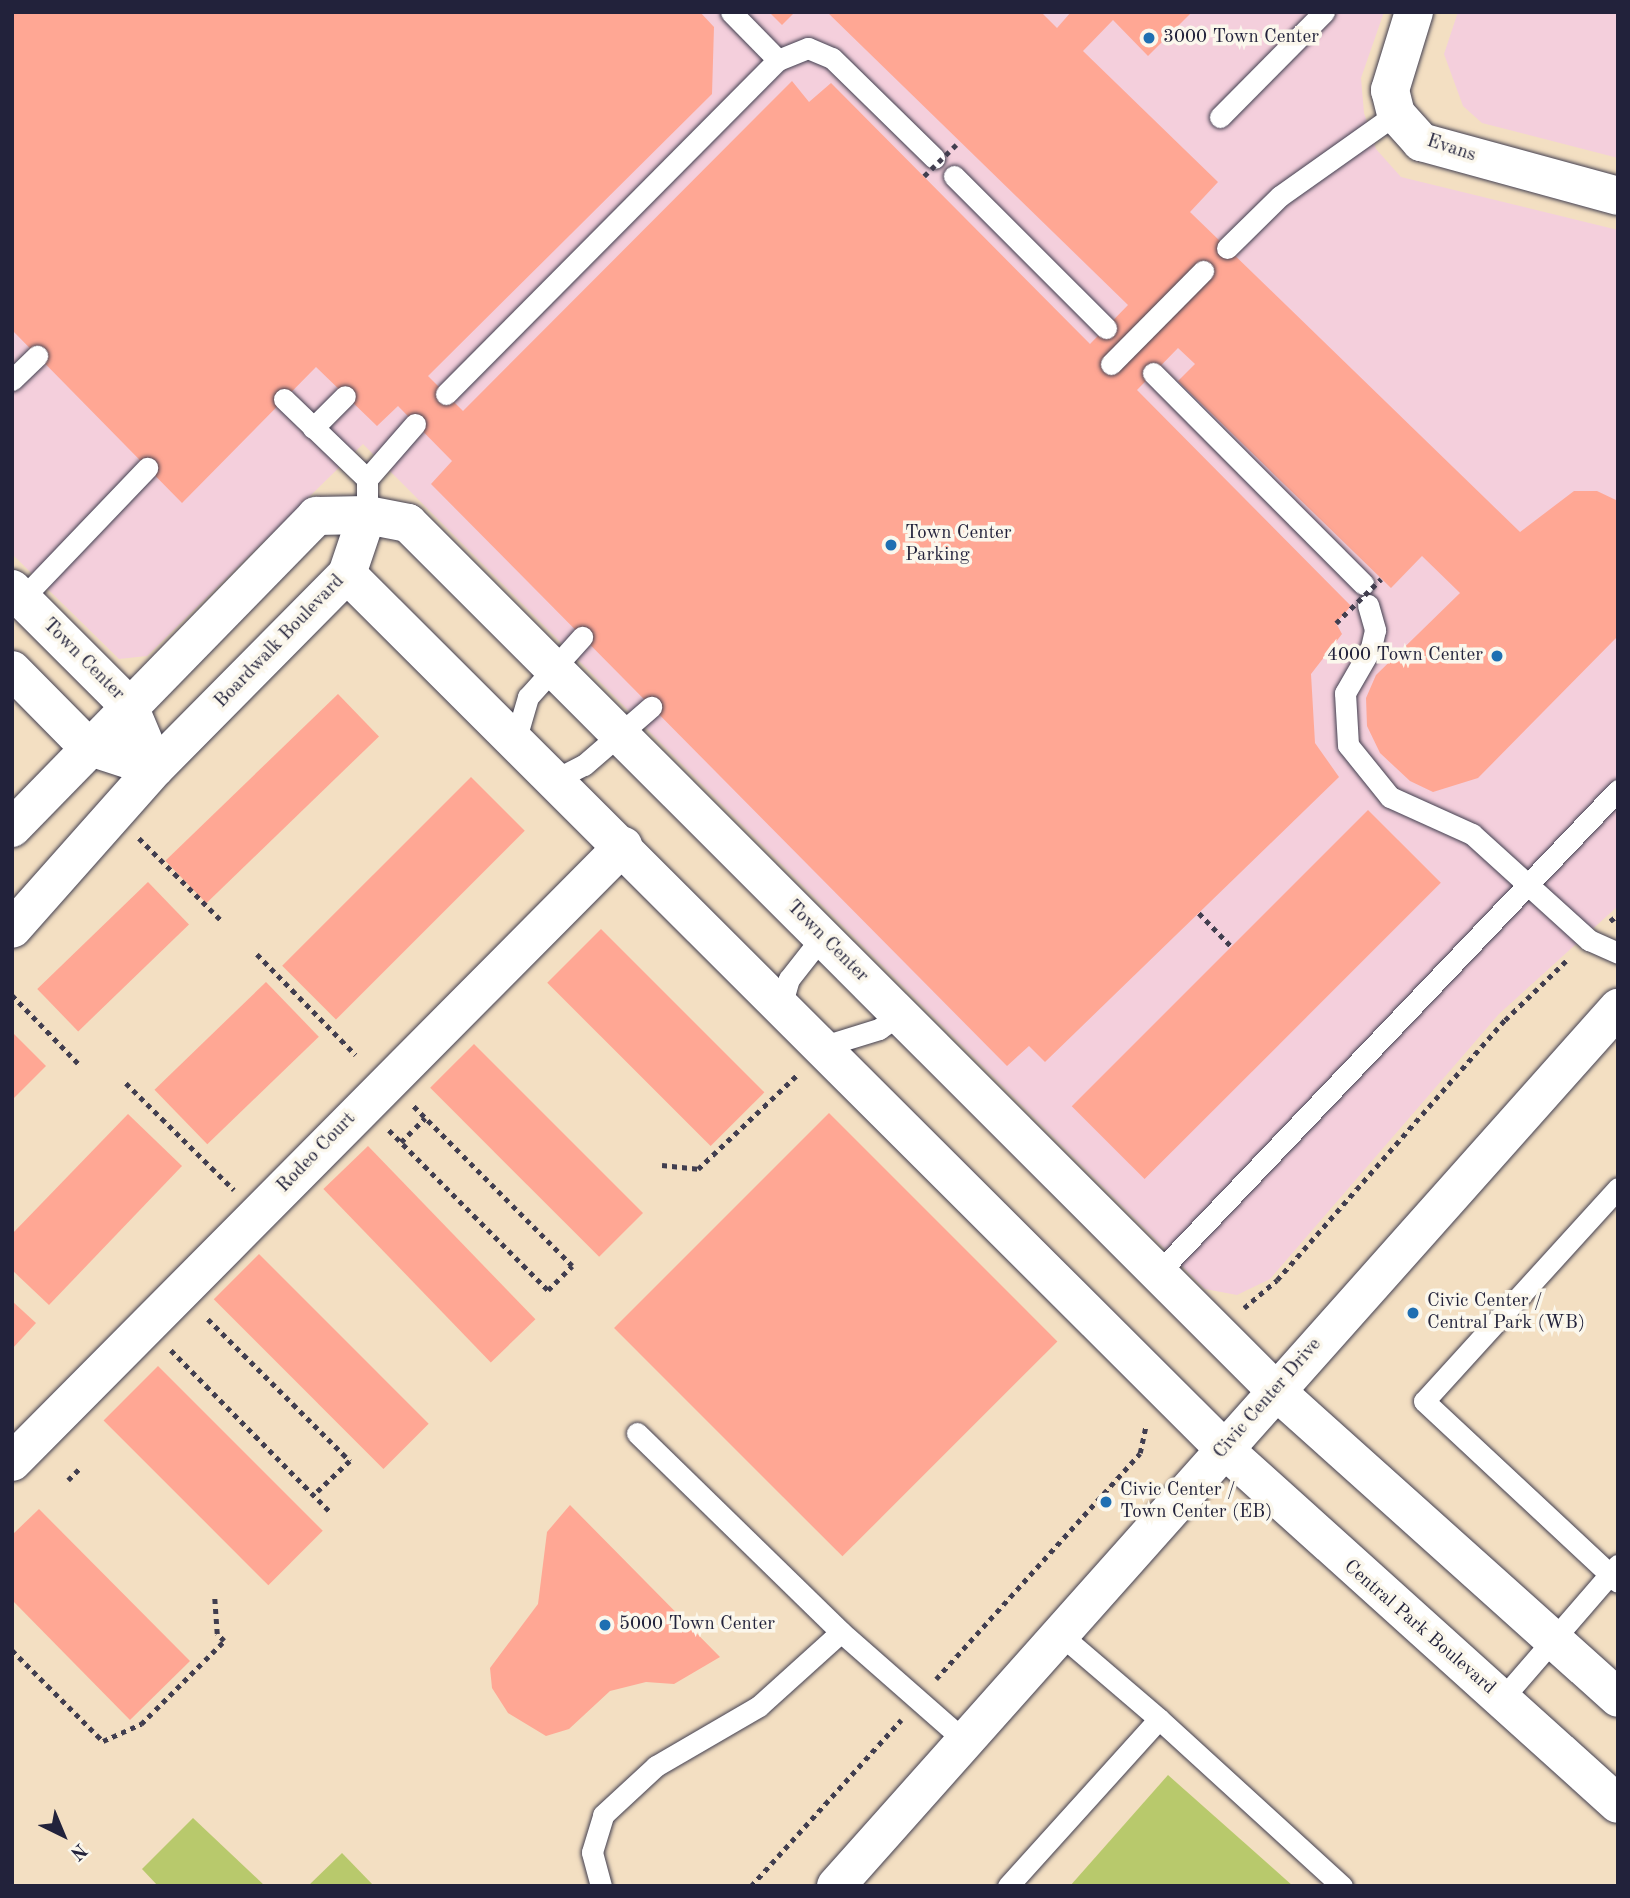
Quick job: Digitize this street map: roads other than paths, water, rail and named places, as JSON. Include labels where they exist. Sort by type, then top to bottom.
[{"type":"street","points":[[1396,114],[1394,67],[1414,12]]},
{"type":"street","name":"Evans","points":[[1396,114],[1421,142],[1618,196]]},
{"type":"street","points":[[12,828],[88,746],[316,516],[367,497]]},
{"type":"street","name":"Boardwalk Boulevard","points":[[12,929],[155,768],[347,574],[367,497]]},
{"type":"street","name":"Town Center","points":[[367,497],[408,523],[1156,1275],[1275,1390]]},
{"type":"street","points":[[347,574],[782,1003],[816,1055],[1224,1449]]},
{"type":"street","name":"Town Center","points":[[16,599],[129,706],[155,768]]},
{"type":"street","points":[[12,670],[88,746],[155,768]]},
{"type":"street","name":"Rodeo Court","points":[[12,1462],[622,846]]},
{"type":"street","name":"Civic Center Drive","points":[[836,1886],[1618,1008]]},
{"type":"street","points":[[1275,1390],[1618,1698]]},
{"type":"street","name":"Central Park Boulevard","points":[[1224,1449],[1618,1804]]},
{"type":"lane","points":[[732,12],[778,60]]},
{"type":"lane","points":[[1220,117],[1324,12]]},
{"type":"lane","points":[[446,394],[778,60],[808,48],[832,58],[929,167]]},
{"type":"lane","points":[[1227,248],[1280,196],[1396,114]]},
{"type":"lane","points":[[954,176],[1106,328]]},
{"type":"lane","points":[[1111,364],[1203,271]]},
{"type":"lane","points":[[12,380],[37,356]]},
{"type":"lane","points":[[1153,373],[1372,582]]},
{"type":"lane","points":[[313,428],[345,396]]},
{"type":"lane","points":[[284,399],[313,428],[367,497],[415,424]]},
{"type":"lane","points":[[16,599],[147,468]]},
{"type":"lane","points":[[1368,605],[1375,630],[1371,648],[1345,693],[1348,745],[1390,797],[1472,834],[1589,940],[1618,953]]},
{"type":"lane","points":[[516,738],[528,697],[551,665],[582,637]]},
{"type":"lane","points":[[556,779],[621,735],[651,706]]},
{"type":"lane","points":[[1156,1275],[1529,888],[1618,790]]},
{"type":"lane","points":[[782,1003],[789,979],[822,937]]},
{"type":"lane","points":[[816,1055],[879,1029],[899,1014]]},
{"type":"lane","points":[[1501,1700],[1615,1574],[1424,1401],[1618,1188]]},
{"type":"lane","points":[[637,1433],[841,1632],[965,1741]]},
{"type":"lane","points":[[601,1886],[592,1853],[603,1815],[656,1766],[759,1706],[841,1632]]},
{"type":"lane","points":[[1061,1634],[1159,1719],[1342,1886]]},
{"type":"lane","points":[[1008,1886],[1159,1719]]},
{"type":"place","name":"3000 Town Center","points":[[1149,38]]},
{"type":"place","name":"Town Center Parking","points":[[891,545]]},
{"type":"place","name":"4000 Town Center","points":[[1497,656]]},
{"type":"place","name":"Civic Center / Central Park (WB)","points":[[1413,1313]]},
{"type":"place","name":"Civic Center / Town Center (EB)","points":[[1106,1502]]},
{"type":"place","name":"5000 Town Center","points":[[605,1625]]}]
